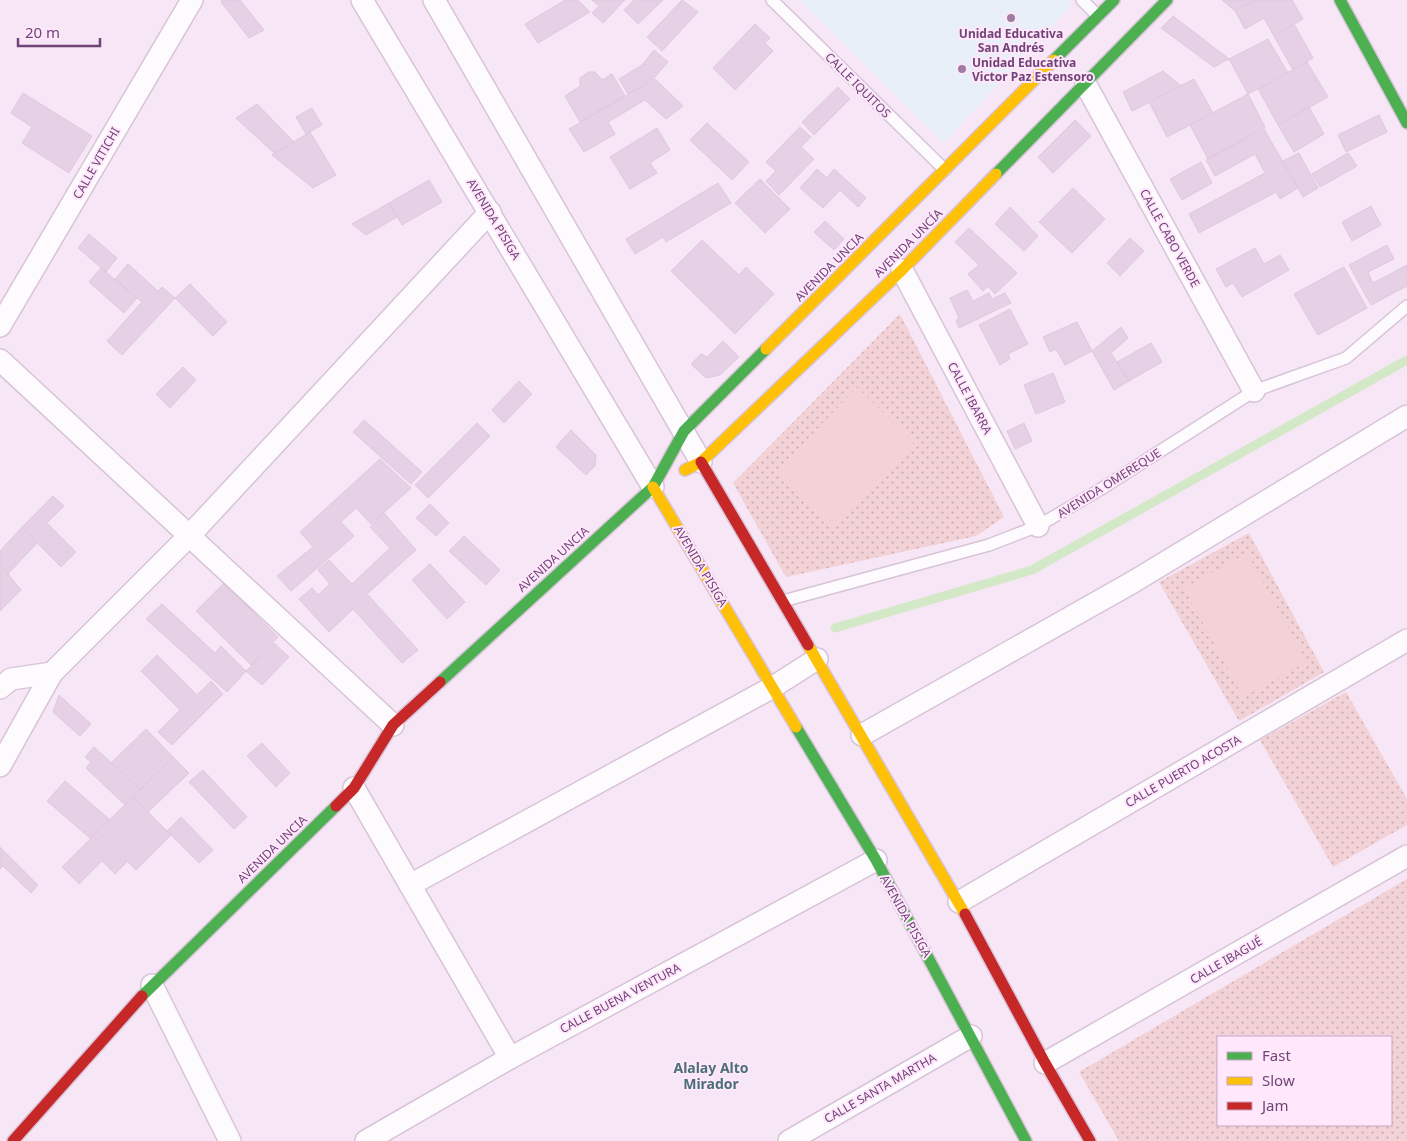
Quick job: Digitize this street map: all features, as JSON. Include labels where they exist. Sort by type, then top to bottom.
[{"type":"street","name":"CALLE VITICHI","points":[[0,326],[192,0]]},
{"type":"street","name":"AVENIDA PISIGA","points":[[362,0],[490,212],[666,480],[773,687],[876,860],[1026,1141]]},
{"type":"street","points":[[434,0],[701,462],[959,902],[1045,1063],[1090,1141]]},
{"type":"street","name":"AVENIDA UNCIA","points":[[13,1141],[152,986],[354,788],[393,725],[666,480],[684,431],[1114,0]]},
{"type":"street","name":"AVENIDA UNCÍA","points":[[666,480],[701,462],[902,270],[1086,85],[1167,0]]},
{"type":"street","points":[[1340,0],[1407,123]]},
{"type":"street","name":"CALLE CABO VERDE","points":[[1086,85],[1254,391]]},
{"type":"street","points":[[0,766],[52,672],[190,535],[490,212]]},
{"type":"street","name":"CALLE IBARRA","points":[[902,270],[1038,526]]},
{"type":"street","points":[[0,360],[393,725]]},
{"type":"street","points":[[862,735],[1133,582],[1407,416]]},
{"type":"street","name":"CALLE PUERTO ACOSTA","points":[[959,902],[1407,640]]},
{"type":"street","points":[[410,885],[773,687],[817,659]]},
{"type":"street","points":[[0,688],[11,679],[52,672]]},
{"type":"street","points":[[354,788],[510,1058]]},
{"type":"street","name":"CALLE IBAGUÉ","points":[[1045,1063],[1407,856]]},
{"type":"street","name":"CALLE BUENA VENTURA","points":[[366,1141],[510,1058],[876,860]]},
{"type":"street","points":[[152,986],[230,1141]]},
{"type":"street","name":"CALLE SANTA MARTHA","points":[[788,1141],[971,1036]]},
{"type":"lane","name":"CALLE IQUITOS","points":[[772,0],[945,170]]},
{"type":"lane","points":[[1082,0],[1098,16]]},
{"type":"lane","name":"AVENIDA OMEREQUE","points":[[783,600],[988,545],[1038,526],[1058,516],[1254,391],[1346,358],[1407,306]]},
{"type":"shaded area","points":[[799,0],[1067,0],[1072,5],[944,143]]},
{"type":"shaded area","points":[[900,314],[1004,517],[976,536],[786,577],[733,483]]},
{"type":"shaded area","points":[[857,387],[914,442],[833,526],[776,472]]},
{"type":"shaded area","points":[[1249,533],[1324,672],[1239,721],[1159,582]]},
{"type":"shaded area","points":[[1247,553],[1307,662],[1243,697],[1184,588]]},
{"type":"shaded area","points":[[1346,692],[1407,799],[1407,825],[1333,867],[1260,740]]},
{"type":"shaded area","points":[[1407,879],[1407,1141],[1119,1141],[1079,1072]]},
{"type":"building","points":[[222,0],[240,0],[264,30],[249,38],[221,2]]},
{"type":"building","points":[[565,0],[578,0],[590,12],[538,43],[525,24]]},
{"type":"building","points":[[592,0],[625,0],[603,23],[592,13],[599,6]]},
{"type":"building","points":[[634,0],[663,0],[638,24],[624,10]]},
{"type":"building","points":[[682,0],[698,12],[662,51],[647,37]]},
{"type":"building","points":[[1222,0],[1255,0],[1235,11]]},
{"type":"building","points":[[1255,0],[1292,0],[1303,19],[1274,36],[1264,18],[1245,29],[1235,11]]},
{"type":"building","points":[[1173,16],[1229,59],[1214,67],[1161,28]]},
{"type":"building","points":[[755,24],[770,38],[765,43],[773,51],[735,90],[713,68]]},
{"type":"building","points":[[1294,24],[1313,58],[1293,70],[1274,36]]},
{"type":"building","points":[[1268,39],[1288,73],[1248,94],[1229,59]]},
{"type":"building","points":[[654,50],[668,62],[654,78],[628,94],[619,79],[642,65]]},
{"type":"building","points":[[1307,62],[1328,97],[1278,125],[1258,89]]},
{"type":"building","points":[[1163,71],[1181,86],[1132,111],[1123,92]]},
{"type":"building","points":[[588,72],[595,72],[602,80],[612,74],[625,96],[580,122],[565,96],[580,86],[580,78]]},
{"type":"building","points":[[655,79],[683,106],[666,119],[645,100],[608,122],[615,134],[584,152],[569,129]]},
{"type":"building","points":[[1194,79],[1213,113],[1167,137],[1149,102]]},
{"type":"building","points":[[838,87],[850,99],[814,135],[802,122]]},
{"type":"building","points":[[23,93],[92,136],[69,173],[22,143],[32,127],[11,113]]},
{"type":"building","points":[[1248,94],[1265,127],[1208,159],[1190,125]]},
{"type":"building","points":[[257,104],[294,142],[274,153],[236,118]]},
{"type":"building","points":[[1309,107],[1324,134],[1294,152],[1278,125]]},
{"type":"building","points":[[312,108],[322,125],[306,134],[296,117]]},
{"type":"building","points":[[1379,115],[1387,132],[1346,152],[1338,135]]},
{"type":"building","points":[[1075,120],[1091,136],[1053,173],[1038,157]]},
{"type":"building","points":[[707,123],[749,162],[732,180],[690,140]]},
{"type":"building","points":[[800,127],[811,137],[801,147],[814,159],[779,195],[766,181],[776,171],[766,162]]},
{"type":"building","points":[[657,128],[670,150],[650,163],[657,173],[630,189],[610,157]]},
{"type":"building","points":[[1264,129],[1298,188],[1280,199],[1276,192],[1199,233],[1189,214],[1265,173],[1255,154],[1215,176],[1206,160]]},
{"type":"building","points":[[310,132],[336,175],[313,188],[272,155]]},
{"type":"building","points":[[1299,153],[1318,188],[1303,197],[1283,161]]},
{"type":"building","points":[[1348,153],[1357,166],[1320,187],[1312,174]]},
{"type":"building","points":[[1201,162],[1212,183],[1182,200],[1170,179]]},
{"type":"building","points":[[817,169],[827,178],[834,169],[866,198],[858,207],[840,190],[823,208],[800,188]]},
{"type":"building","points":[[760,179],[790,209],[765,233],[735,203]]},
{"type":"building","points":[[429,180],[442,202],[402,225],[389,203]]},
{"type":"building","points":[[718,183],[731,203],[666,242],[663,237],[635,254],[626,239]]},
{"type":"building","points":[[1073,188],[1105,219],[1072,253],[1039,222]]},
{"type":"building","points":[[389,203],[397,217],[366,235],[352,224]]},
{"type":"building","points":[[1371,206],[1381,225],[1352,241],[1342,222]]},
{"type":"building","points":[[1010,207],[1038,236],[1024,251],[995,224]]},
{"type":"building","points":[[825,221],[844,239],[834,250],[814,232]]},
{"type":"building","points":[[969,228],[1017,273],[995,294],[988,286],[983,291],[968,274],[979,265],[955,242]]},
{"type":"building","points":[[89,234],[117,258],[106,272],[78,248]]},
{"type":"building","points":[[1130,238],[1144,251],[1120,276],[1107,263]]},
{"type":"building","points":[[702,240],[739,275],[746,267],[774,294],[735,334],[671,271]]},
{"type":"building","points":[[1387,245],[1394,259],[1368,272],[1373,283],[1407,265],[1407,286],[1371,305],[1349,265]]},
{"type":"building","points":[[1255,248],[1264,264],[1280,255],[1289,270],[1242,297],[1233,283],[1226,287],[1216,269]]},
{"type":"building","points":[[128,264],[158,291],[162,287],[175,298],[122,355],[107,341],[142,302],[115,279]]},
{"type":"building","points":[[1344,267],[1367,308],[1318,335],[1294,294]]},
{"type":"building","points":[[101,268],[137,298],[124,313],[89,282]]},
{"type":"building","points":[[190,284],[227,322],[213,336],[175,298]]},
{"type":"building","points":[[967,290],[973,301],[989,293],[992,299],[1005,293],[1011,303],[959,328],[956,320],[959,318],[950,298]]},
{"type":"building","points":[[1010,309],[1028,344],[1008,354],[1010,359],[1000,365],[979,325]]},
{"type":"building","points":[[1077,322],[1092,351],[1065,365],[1056,349],[1050,352],[1043,337]]},
{"type":"building","points":[[1121,327],[1128,338],[1111,353],[1129,381],[1114,390],[1092,351]]},
{"type":"building","points":[[723,341],[739,357],[720,375],[706,378],[691,364],[701,354],[707,357]]},
{"type":"building","points":[[1151,343],[1162,362],[1129,381],[1117,362]]},
{"type":"building","points":[[183,367],[196,380],[170,408],[156,394]]},
{"type":"building","points":[[1053,373],[1065,402],[1036,414],[1024,385]]},
{"type":"building","points":[[519,381],[532,394],[504,423],[492,410]]},
{"type":"building","points":[[364,420],[422,472],[411,484],[353,432]]},
{"type":"building","points":[[477,423],[490,436],[428,498],[415,485]]},
{"type":"building","points":[[1024,423],[1032,441],[1015,449],[1007,431]]},
{"type":"building","points":[[571,430],[596,455],[595,466],[586,475],[556,447]]},
{"type":"building","points":[[380,459],[411,488],[371,524],[356,508],[341,522],[354,536],[291,591],[277,576],[313,547],[300,532]]},
{"type":"building","points":[[53,496],[64,506],[47,523],[76,552],[61,567],[22,527]]},
{"type":"building","points":[[430,504],[449,523],[436,536],[416,518]]},
{"type":"building","points":[[384,513],[416,550],[367,594],[418,650],[402,663],[353,609],[329,632],[299,599],[312,588],[318,595],[330,584],[318,570],[329,560],[352,584],[390,548],[370,527]]},
{"type":"building","points":[[22,527],[37,543],[8,574],[0,564],[0,551]]},
{"type":"building","points":[[464,536],[500,570],[486,585],[449,551]]},
{"type":"building","points":[[0,564],[21,590],[0,611]]},
{"type":"building","points":[[430,564],[465,602],[447,619],[412,580]]},
{"type":"building","points":[[224,583],[278,637],[251,665],[196,611]]},
{"type":"building","points":[[162,604],[215,653],[221,646],[246,671],[227,692],[146,619]]},
{"type":"building","points":[[274,643],[289,657],[262,685],[246,671]]},
{"type":"building","points":[[157,655],[197,695],[211,681],[223,694],[172,745],[158,732],[180,710],[141,671]]},
{"type":"building","points":[[59,695],[91,724],[80,736],[53,712]]},
{"type":"building","points":[[146,729],[173,757],[140,789],[111,763]]},
{"type":"building","points":[[262,743],[290,773],[276,787],[247,756]]},
{"type":"building","points":[[94,747],[140,789],[125,805],[86,768],[91,762],[85,757]]},
{"type":"building","points":[[173,757],[189,773],[148,812],[133,797]]},
{"type":"building","points":[[203,770],[247,817],[234,829],[189,782]]},
{"type":"building","points":[[65,781],[110,820],[91,839],[47,801]]},
{"type":"building","points":[[133,797],[171,835],[136,870],[98,831]]},
{"type":"building","points":[[181,817],[213,850],[199,863],[167,831]]},
{"type":"building","points":[[98,831],[128,861],[115,874],[102,861],[79,884],[62,867]]},
{"type":"building","points":[[0,847],[38,885],[31,893],[3,866],[0,869]]},
{"type":"waterway","points":[[835,628],[1032,570],[1407,360]]},
{"type":"traffic: fast","points":[[1054,60],[1114,0]]},
{"type":"traffic: fast","points":[[996,174],[1167,0]]},
{"type":"traffic: fast","points":[[1340,0],[1407,123]]},
{"type":"traffic: fast","points":[[440,682],[653,487],[684,431],[766,349]]},
{"type":"traffic: fast","points":[[796,727],[876,860],[1026,1141]]},
{"type":"traffic: fast","points":[[142,996],[336,806]]},
{"type":"traffic: slow","points":[[766,349],[1054,60]]},
{"type":"traffic: slow","points":[[685,470],[701,462],[902,270],[996,174]]},
{"type":"traffic: slow","points":[[653,487],[796,727]]},
{"type":"traffic: slow","points":[[808,645],[965,914]]},
{"type":"traffic: jam","points":[[701,462],[808,645]]},
{"type":"traffic: jam","points":[[336,806],[354,788],[393,725],[440,682]]},
{"type":"traffic: jam","points":[[965,914],[1045,1063],[1090,1141]]},
{"type":"traffic: jam","points":[[13,1141],[142,996]]},
{"type":"place","name":"Unidad Educativa San Andrés","points":[[1011,18]]},
{"type":"place","name":"Unidad Educativa Victor Paz Estensoro","points":[[962,69]]},
{"type":"district","name":"Alalay Alto Mirador","points":[[711,1076]]}]
